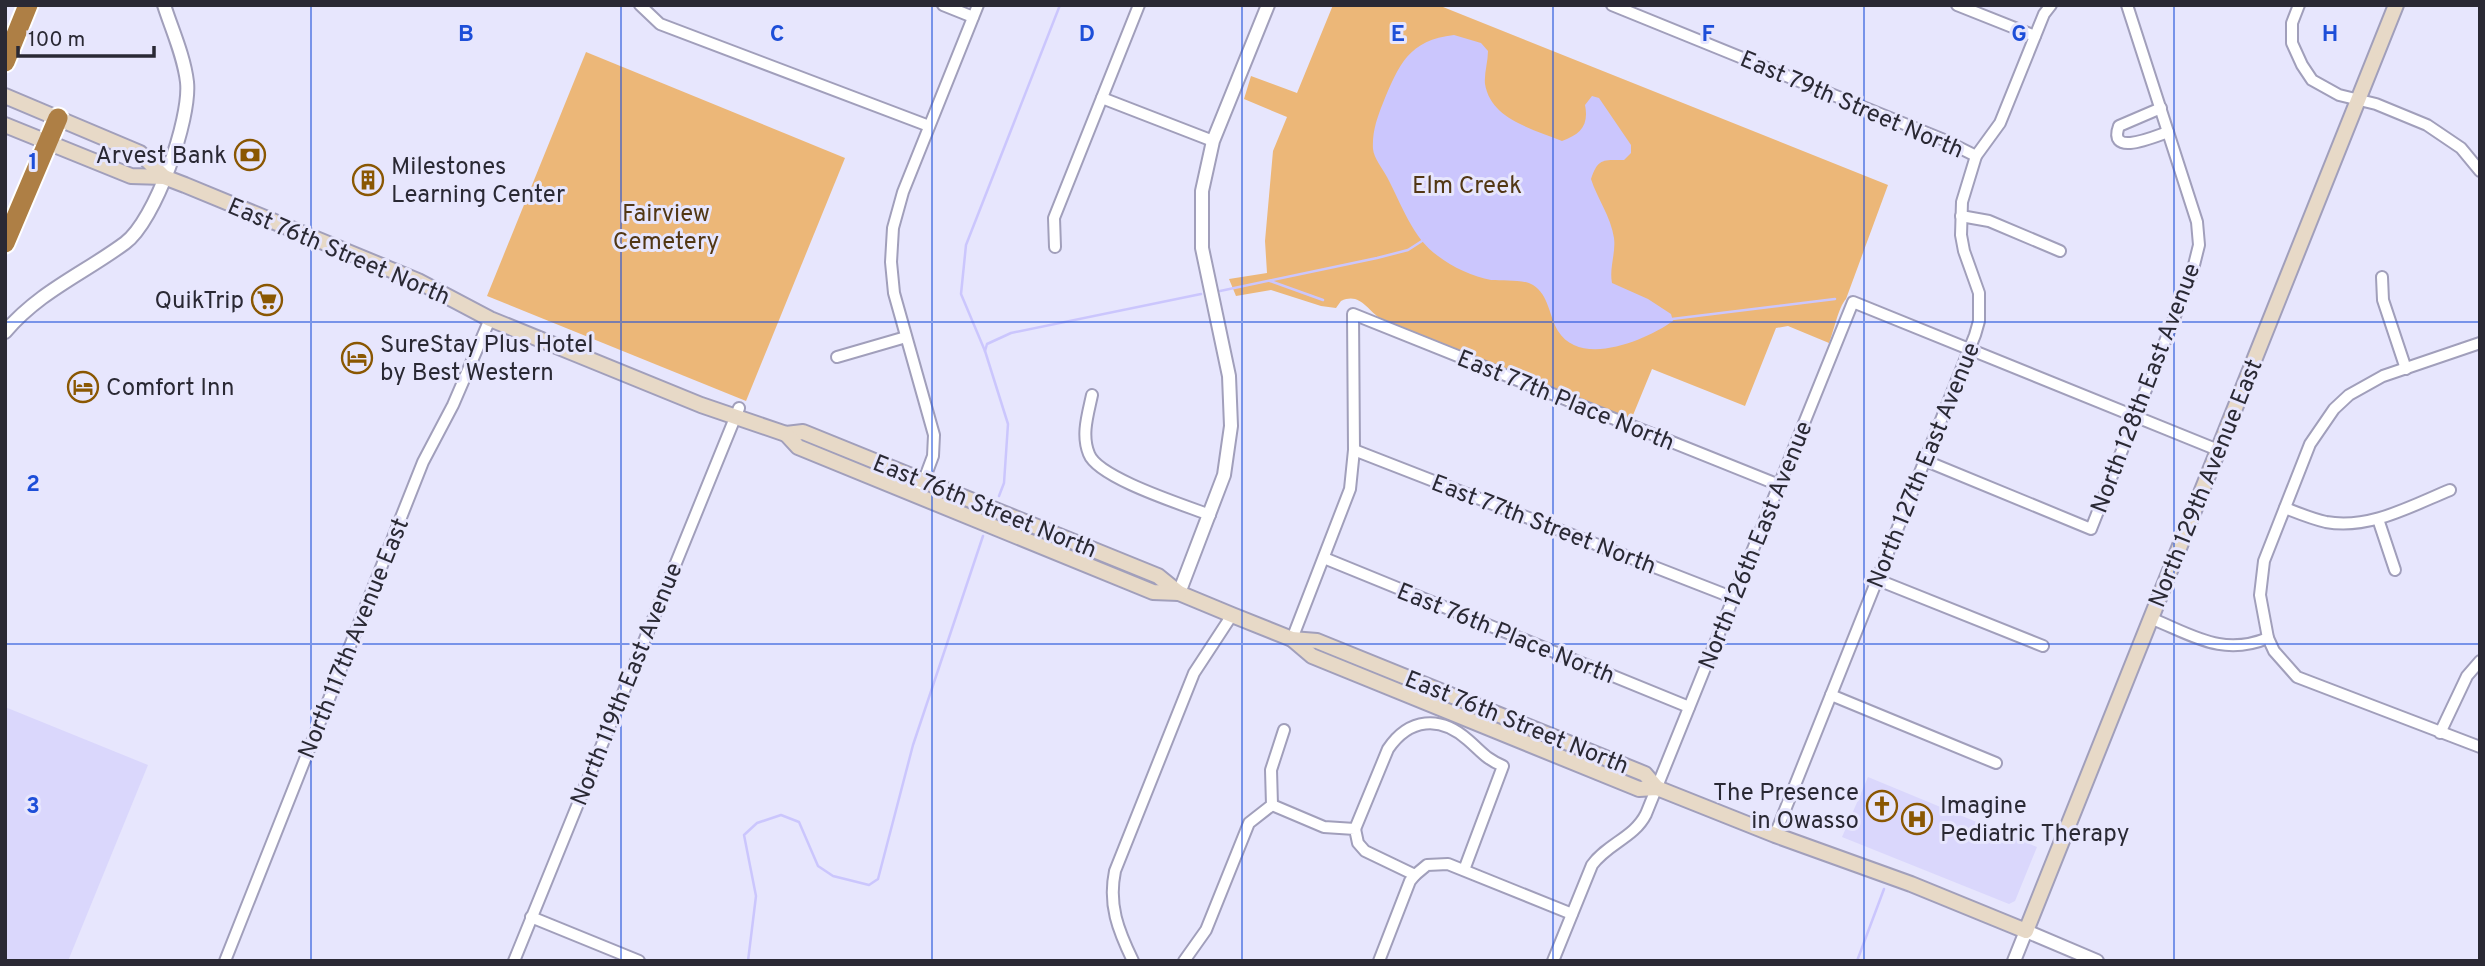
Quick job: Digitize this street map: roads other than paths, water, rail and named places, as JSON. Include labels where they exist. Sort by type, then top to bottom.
[{"type":"highway","points":[[5,62],[28,5]]},
{"type":"highway","points":[[5,243],[58,118]]},
{"type":"main road","name":"North 129th Avenue East","points":[[2026,931],[2396,5]]},
{"type":"main road","name":"East 76th Street North","points":[[5,96],[140,153],[164,177]]},
{"type":"main road","name":"East 76th Street North","points":[[5,125],[131,176],[164,177],[418,281],[490,319],[737,413],[786,434],[798,447],[1153,592],[1179,593]]},
{"type":"main road","name":"East 76th Street North","points":[[786,434],[803,432],[1158,576],[1179,593],[1292,639],[1312,656],[1639,789],[1657,788],[1775,835],[1911,884],[2026,931]]},
{"type":"street","points":[[5,332],[33,303],[135,236],[151,211],[185,116],[188,90],[184,64],[164,5]]},
{"type":"street","points":[[640,5],[660,24],[929,126]]},
{"type":"street","points":[[943,5],[973,17]]},
{"type":"street","points":[[918,496],[933,456],[934,435],[892,280],[894,228],[903,192],[978,5]]},
{"type":"street","points":[[1055,247],[1054,218],[1139,5]]},
{"type":"street","points":[[1179,593],[1224,475],[1231,426],[1228,376],[1202,248],[1200,218],[1205,170],[1213,141],[1268,5]]},
{"type":"street","name":"East 79th Street North","points":[[1612,5],[1944,140],[1976,156]]},
{"type":"street","points":[[1957,5],[2035,36]]},
{"type":"street","name":"North 127th East Avenue","points":[[1775,835],[1970,349],[1979,321],[1980,305],[1979,293],[1964,251],[1961,216],[1965,188],[1976,156],[2000,123],[2044,14],[2051,5]]},
{"type":"street","name":"North 128th East Avenue","points":[[1926,461],[2091,528],[2197,257],[2199,233],[2127,5]]},
{"type":"street","points":[[2299,5],[2292,23],[2292,43],[2307,74],[2326,89],[2376,104],[2437,130],[2461,148],[2480,171]]},
{"type":"street","points":[[1102,98],[1213,141]]},
{"type":"street","points":[[2161,108],[2119,126],[2118,139],[2124,144],[2133,144],[2168,132]]},
{"type":"street","points":[[1961,216],[1989,221],[2060,251]]},
{"type":"street","points":[[2382,277],[2383,300],[2406,369]]},
{"type":"street","name":"North 126th East Avenue","points":[[1657,788],[1853,302],[1970,349]]},
{"type":"street","name":"East 77th Place North","points":[[1354,450],[1353,314],[1779,485]]},
{"type":"street","name":"North 117th Avenue East","points":[[225,961],[423,462],[453,405],[490,319]]},
{"type":"street","points":[[837,357],[906,337]]},
{"type":"street","points":[[2480,343],[2366,384],[2348,395],[2334,409],[2310,444],[2264,561],[2260,595],[2268,638],[2297,677],[2480,747]]},
{"type":"street","points":[[1970,349],[2218,450]]},
{"type":"street","points":[[1092,395],[1085,434],[1091,460],[1112,476],[1210,515]]},
{"type":"street","name":"North 119th East Avenue","points":[[514,961],[737,413]]},
{"type":"street","points":[[1292,639],[1350,489],[1354,450]]},
{"type":"street","name":"East 77th Street North","points":[[1354,450],[1734,598]]},
{"type":"street","points":[[2285,508],[2323,521],[2355,523],[2378,519],[2450,490]]},
{"type":"street","points":[[2378,519],[2395,570]]},
{"type":"street","name":"East 76th Place North","points":[[1324,558],[1689,707]]},
{"type":"street","points":[[1878,580],[2043,646]]},
{"type":"street","points":[[1133,961],[1115,921],[1112,895],[1115,871],[1194,673],[1232,615]]},
{"type":"street","points":[[2150,618],[2200,639],[2228,647],[2242,647],[2268,638]]},
{"type":"street","points":[[2440,733],[2467,677],[2480,661]]},
{"type":"street","points":[[1831,695],[1996,763]]},
{"type":"street","points":[[1415,875],[1365,851],[1358,843],[1355,829],[1388,749],[1406,729],[1424,723],[1439,725],[1467,739],[1485,758],[1503,766],[1464,870]]},
{"type":"street","points":[[1272,805],[1271,770],[1284,730]]},
{"type":"street","points":[[1553,961],[1592,864],[1599,855],[1627,838],[1642,823],[1657,788]]},
{"type":"street","points":[[1272,805],[1324,827],[1355,829]]},
{"type":"street","points":[[1184,961],[1206,930],[1249,823],[1272,805]]},
{"type":"street","points":[[1379,961],[1410,881],[1427,865],[1438,863],[1464,870],[1572,914]]},
{"type":"street","points":[[531,918],[639,961]]},
{"type":"street","name":"North 129th Avenue East","points":[[2014,961],[2026,931]]},
{"type":"street","name":"East 76th Street North","points":[[2026,931],[2097,961]]},
{"type":"waterway","points":[[999,496],[1004,483],[1008,424],[985,351],[961,294],[966,245],[1060,5]]},
{"type":"waterway","points":[[1220,291],[1377,258],[1408,250],[1425,239]]},
{"type":"waterway","points":[[1270,281],[1323,300]]},
{"type":"waterway","points":[[985,351],[987,344],[1011,333],[1201,294]]},
{"type":"waterway","points":[[1672,319],[1835,299]]},
{"type":"waterway","points":[[748,961],[756,896],[744,835],[757,823],[781,815],[799,822],[818,866],[833,876],[869,885],[878,879],[913,745],[983,536]]},
{"type":"waterway","points":[[1857,961],[1884,889]]},
{"type":"place","name":"Arvest Bank","points":[[250,155]]},
{"type":"place","name":"Milestones Learning Center","points":[[368,180]]},
{"type":"place","name":"QuikTrip","points":[[267,300]]},
{"type":"place","name":"SureStay Plus Hotel by Best Western","points":[[357,358]]},
{"type":"place","name":"Comfort Inn","points":[[83,387]]},
{"type":"place","name":"The Presence in Owasso","points":[[1882,806]]},
{"type":"place","name":"Imagine Pediatric Therapy","points":[[1917,819]]},
{"type":"park label","name":"Elm Creek","points":[[1467,185]]},
{"type":"park label","name":"Fairview Cemetery","points":[[666,227]]}]
